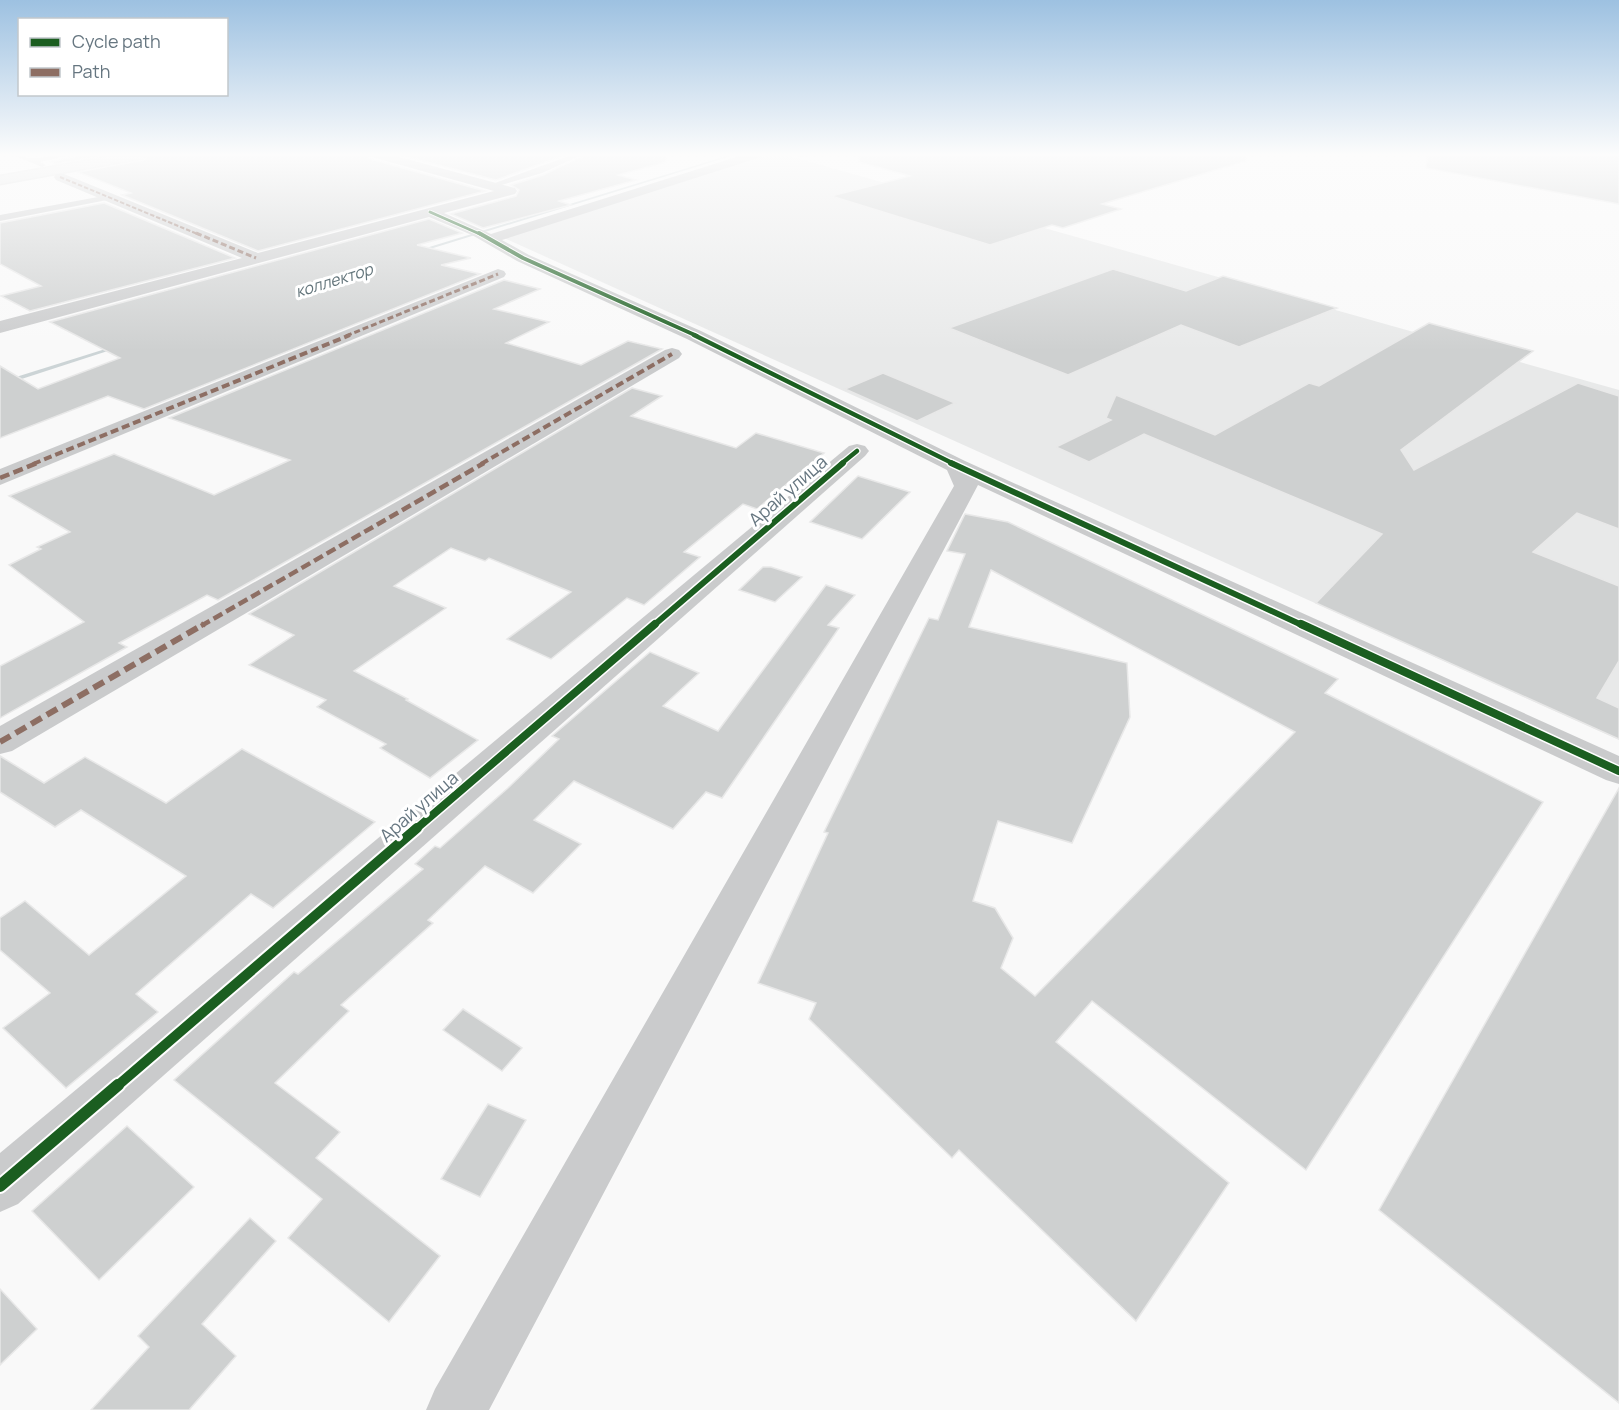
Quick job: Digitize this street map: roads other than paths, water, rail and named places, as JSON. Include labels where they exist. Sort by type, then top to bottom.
[{"type":"street","points":[[164,220],[256,258]]},
{"type":"street","points":[[0,327],[400,220]]},
{"type":"street","points":[[448,220],[484,236],[523,258],[694,335],[957,466],[1619,771]]},
{"type":"street","points":[[484,236],[538,220]]},
{"type":"street","points":[[0,478],[498,274]]},
{"type":"street","points":[[0,742],[672,354]]},
{"type":"street","name":"Арай улица","points":[[0,1186],[857,451]]},
{"type":"street","points":[[456,1410],[966,486],[957,466]]},
{"type":"waterway","name":"коллектор","points":[[415,252],[520,220]]},
{"type":"waterway","name":"коллектор","points":[[0,384],[117,347]]}]
